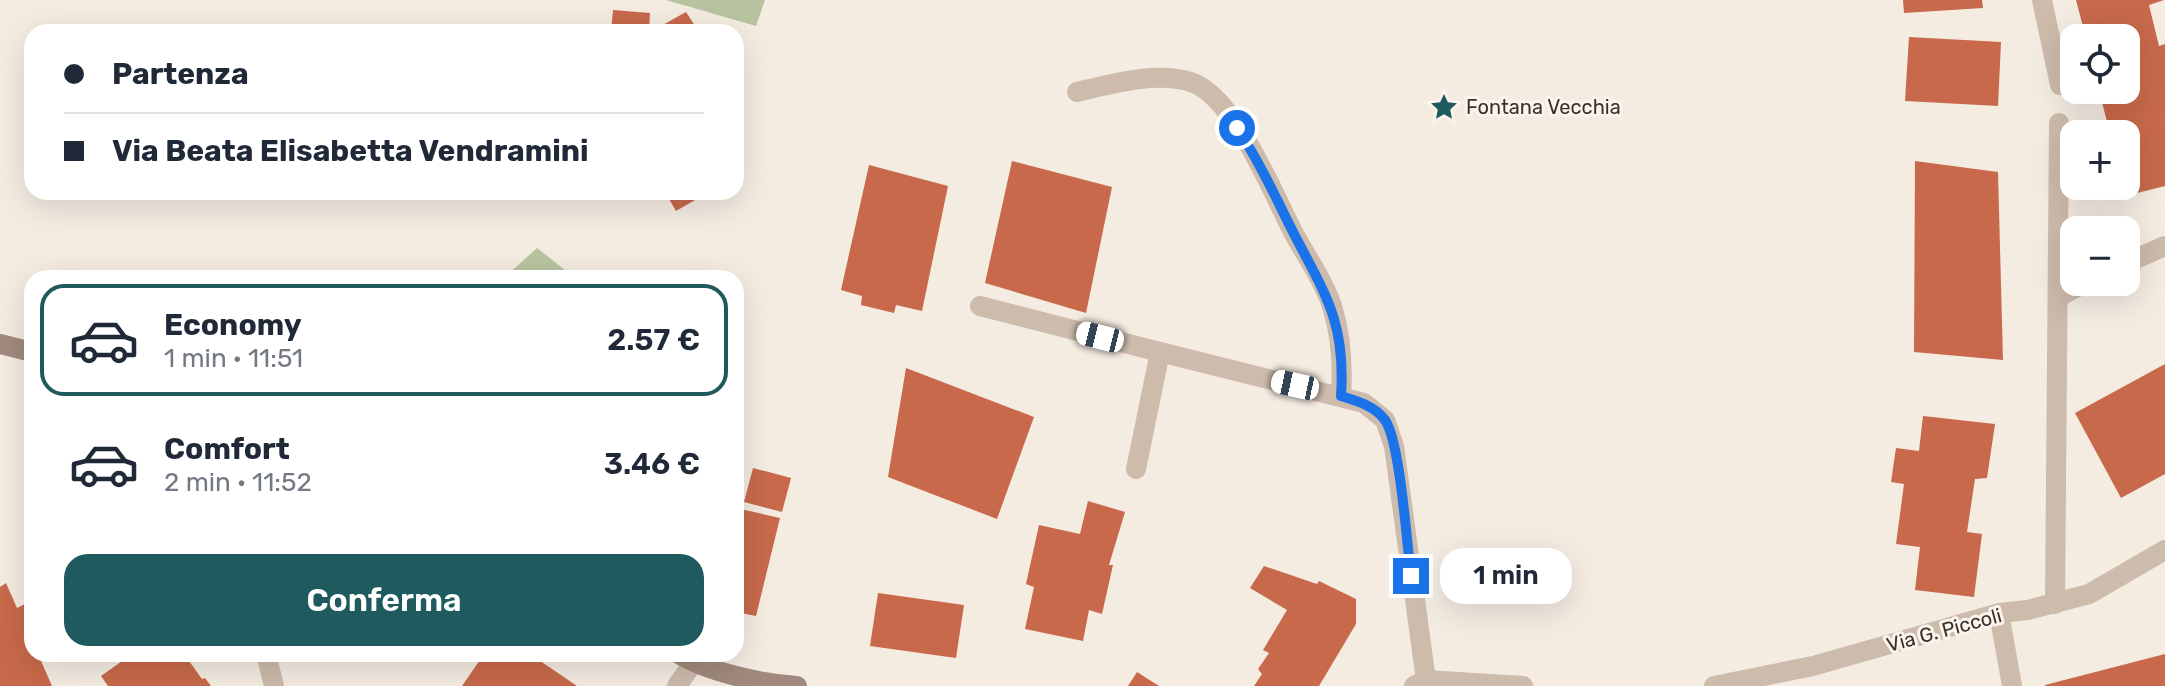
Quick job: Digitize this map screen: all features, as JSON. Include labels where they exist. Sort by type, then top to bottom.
[{"type":"street","points":[[2042,0],[2060,85]]},
{"type":"street","points":[[1077,92],[1141,80],[1175,79],[1204,88],[1222,107],[1266,175],[1332,306],[1341,346],[1341,396]]},
{"type":"street","points":[[2055,604],[2059,123]]},
{"type":"street","points":[[2140,257],[2165,246]]},
{"type":"street","points":[[980,306],[1364,403],[1385,420],[1394,446],[1420,683],[1523,686]]},
{"type":"street","points":[[0,344],[24,350]]},
{"type":"street","points":[[1136,469],[1160,352]]},
{"type":"street","name":"Via G. Piccoli","points":[[1714,686],[1813,666],[1999,613],[2055,604],[2089,594],[2165,550]]},
{"type":"street","points":[[1999,613],[2012,686]]},
{"type":"street","points":[[268,662],[274,686]]},
{"type":"street","points":[[677,686],[685,662]]},
{"type":"street","points":[[700,662],[779,685],[797,686]]},
{"type":"green space","points":[[666,0],[765,0],[756,26]]},
{"type":"green space","points":[[537,248],[565,270],[513,270]]},
{"type":"building","points":[[1903,0],[1982,0],[1983,8],[1904,13]]},
{"type":"building","points":[[2076,0],[2164,0],[2149,5],[2159,46],[2165,44],[2165,186],[2140,192],[2140,120],[2106,120],[2102,104],[2140,104],[2140,24],[2082,24]]},
{"type":"building","points":[[613,10],[650,13],[649,24],[612,24]]},
{"type":"building","points":[[686,12],[694,24],[664,24]]},
{"type":"building","points":[[1909,37],[2001,42],[1998,106],[1905,101]]},
{"type":"building","points":[[1012,161],[1112,187],[1086,313],[985,283]]},
{"type":"building","points":[[1915,161],[1998,172],[2003,360],[1914,352]]},
{"type":"building","points":[[869,165],[948,186],[922,311],[896,305],[894,313],[861,305],[862,296],[841,290]]},
{"type":"building","points":[[670,200],[695,200],[676,211]]},
{"type":"building","points":[[2165,364],[2165,474],[2121,498],[2075,413]]},
{"type":"building","points":[[906,368],[1034,417],[997,519],[888,477]]},
{"type":"building","points":[[1923,416],[1995,424],[1987,478],[1975,479],[1967,532],[1982,534],[1974,597],[1915,590],[1920,547],[1896,544],[1904,484],[1891,482],[1896,448],[1919,451]]},
{"type":"building","points":[[753,468],[791,478],[782,512],[744,502]]},
{"type":"building","points":[[1088,501],[1125,512],[1109,565],[1113,565],[1102,614],[1089,610],[1083,641],[1025,629],[1034,587],[1026,584],[1039,525],[1080,534]]},
{"type":"building","points":[[744,510],[780,518],[756,616],[744,614]]},
{"type":"building","points":[[1264,566],[1317,584],[1319,581],[1356,599],[1356,624],[1319,686],[1254,686],[1262,674],[1258,669],[1269,653],[1263,650],[1287,610],[1250,588]]},
{"type":"building","points":[[6,583],[17,608],[24,604],[24,662],[42,662],[52,686],[0,686],[0,587]]},
{"type":"building","points":[[878,593],[964,605],[956,658],[870,646]]},
{"type":"building","points":[[2165,654],[2165,686],[2045,686],[2045,685]]},
{"type":"building","points":[[121,662],[190,662],[211,686],[108,686],[101,676]]},
{"type":"building","points":[[478,662],[542,662],[577,686],[462,686]]},
{"type":"building","points":[[1137,672],[1159,686],[1128,686]]},
{"type":"place","name":"Fontana Vecchia","points":[[1444,107]]},
{"type":"route","points":[[1237,128],[1266,175],[1332,306],[1341,346],[1341,396],[1364,403],[1385,420],[1394,446],[1411,576]]}]
